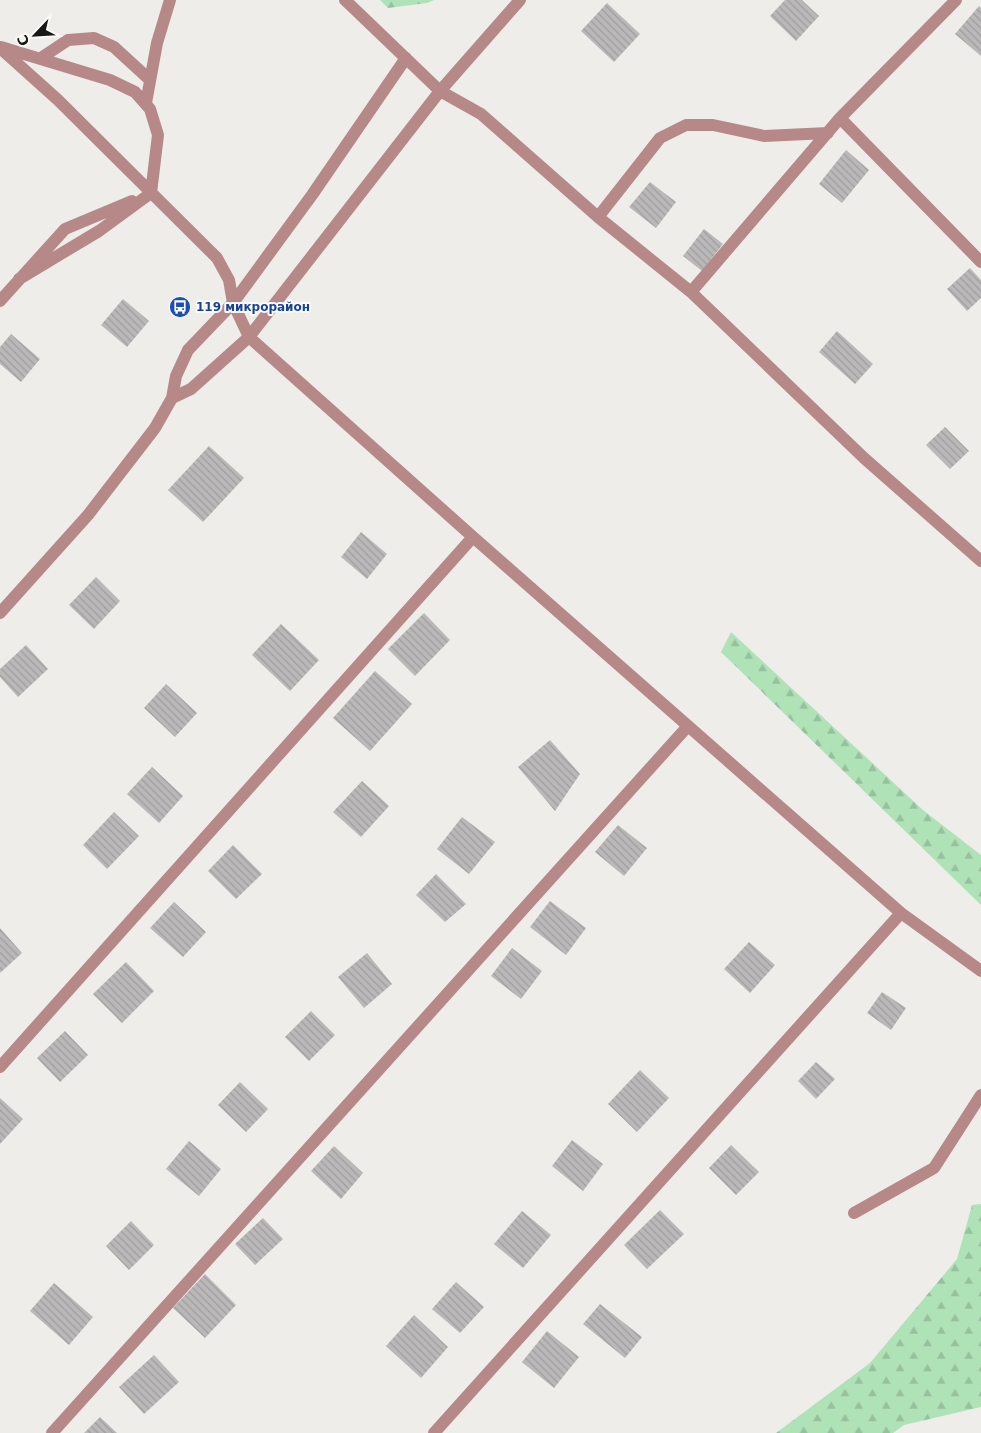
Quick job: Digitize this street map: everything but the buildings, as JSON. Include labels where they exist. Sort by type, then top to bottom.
[{"type":"street","points":[[146,103],[157,43],[170,0]]},
{"type":"street","points":[[345,0],[440,91],[482,114],[598,217],[691,292],[864,458],[981,561]]},
{"type":"street","points":[[172,398],[191,388],[249,338],[440,91],[520,0]]},
{"type":"street","points":[[691,292],[840,118],[956,0]]},
{"type":"street","points":[[41,58],[68,40],[94,38],[114,46],[150,80]]},
{"type":"street","points":[[0,48],[41,58],[110,80],[135,92],[146,103],[158,135],[151,193],[99,231],[19,279]]},
{"type":"street","points":[[0,48],[58,100],[217,258],[228,280],[233,303],[249,338],[901,913],[981,970]]},
{"type":"street","points":[[0,614],[88,515],[155,428],[172,398],[176,376],[188,350],[233,303],[312,195],[406,58]]},
{"type":"street","points":[[840,118],[981,262]]},
{"type":"street","points":[[598,217],[660,138],[686,125],[713,125],[764,136],[828,133]]},
{"type":"street","points":[[0,301],[65,229],[151,193]]},
{"type":"street","points":[[0,1067],[473,537]]},
{"type":"street","points":[[52,1433],[688,726]]},
{"type":"street","points":[[434,1433],[901,913]]},
{"type":"street","points":[[854,1213],[934,1168],[981,1095]]},
{"type":"green space","points":[[380,0],[434,0],[427,3],[388,8]]},
{"type":"green space","points":[[731,632],[923,810],[981,855],[981,905],[721,652]]},
{"type":"green space","points":[[981,1204],[981,1407],[904,1425],[893,1433],[776,1433],[870,1363],[957,1259],[972,1205]]},
{"type":"place","name":"119 микрорайон","points":[[180,307]]}]
